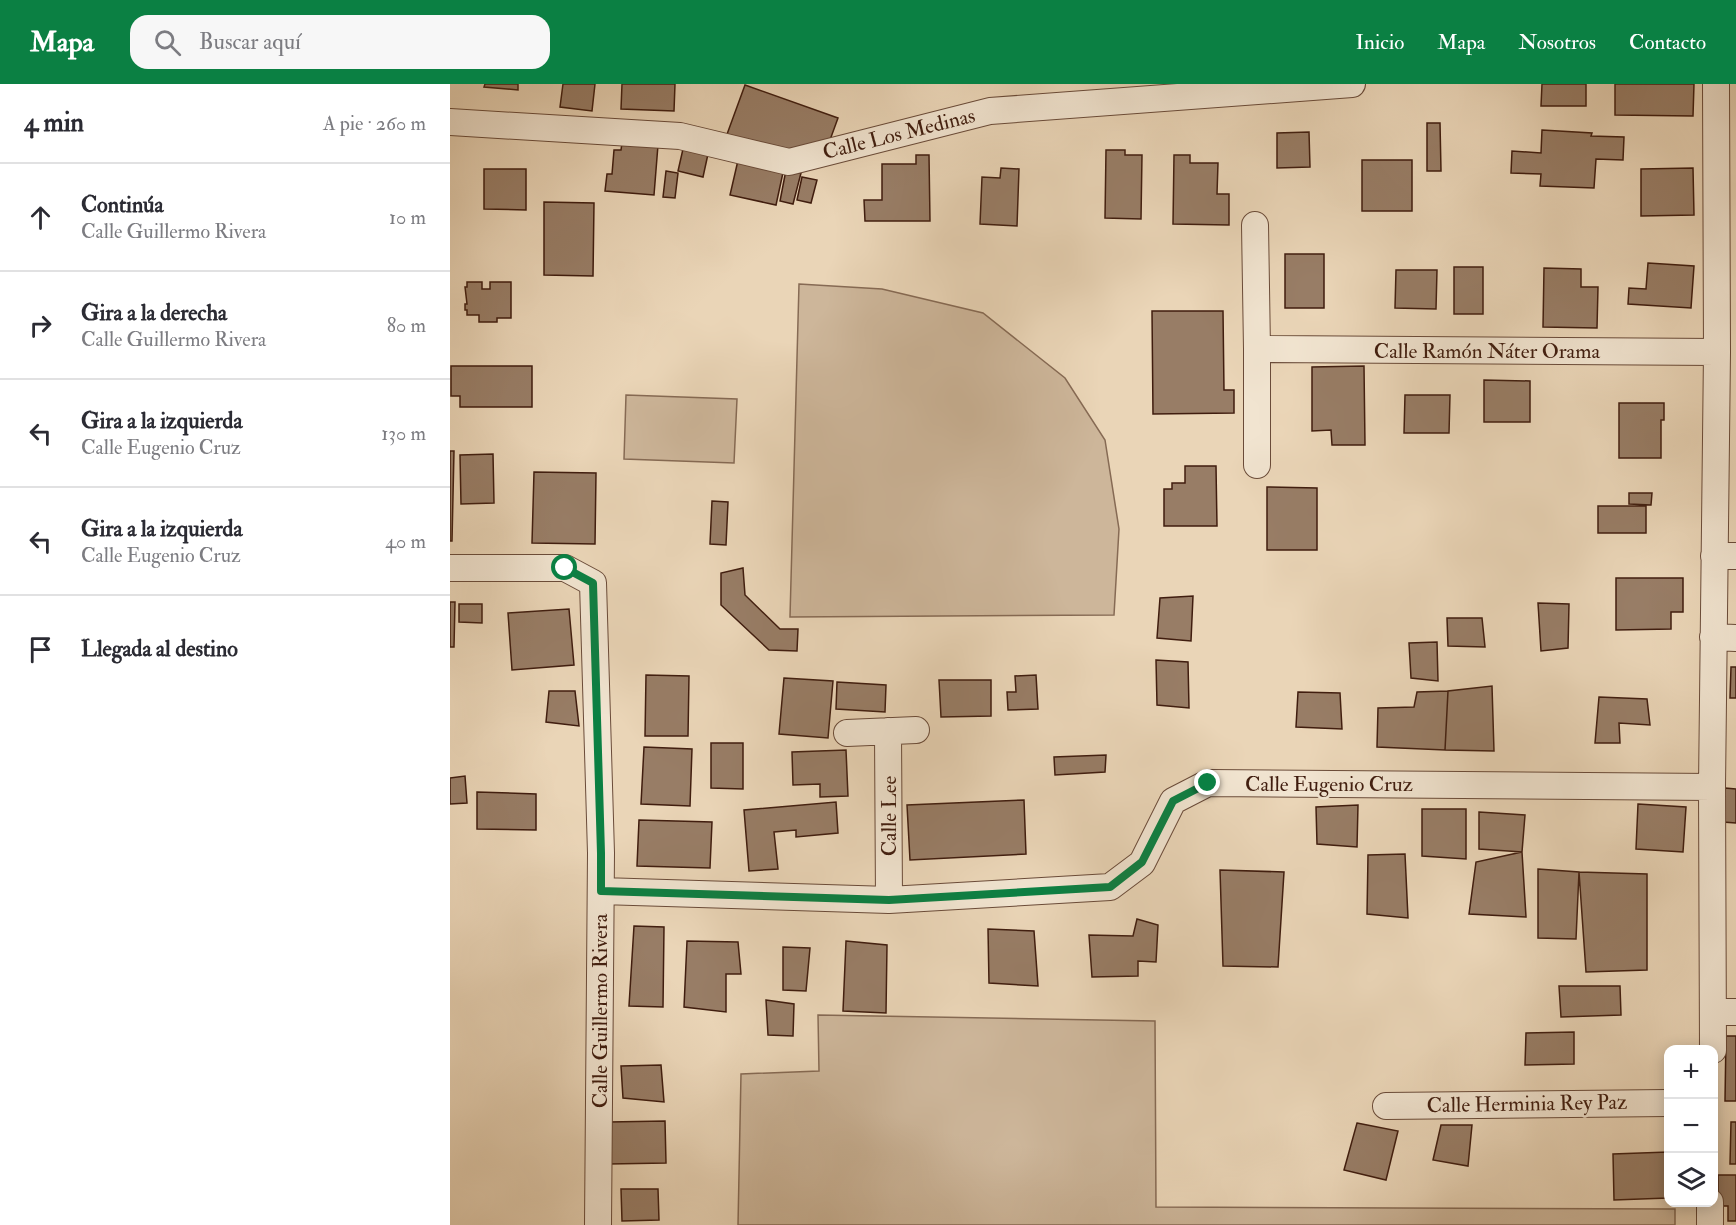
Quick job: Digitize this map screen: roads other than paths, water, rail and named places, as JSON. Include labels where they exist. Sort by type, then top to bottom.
[{"type":"street","name":"Calle Los Medinas","points":[[450,122],[680,136],[789,162],[990,111],[1352,84]]},
{"type":"street","points":[[1715,1045],[1725,1012],[1712,787],[1724,638],[1725,556],[1717,352],[1716,84]]},
{"type":"street","points":[[1255,225],[1257,465]]},
{"type":"street","name":"Calle Ramón Náter Orama","points":[[1257,350],[1717,352]]},
{"type":"street","name":"Calle Guillermo Rivera","points":[[450,568],[565,568],[593,583],[601,842],[598,1225]]},
{"type":"street","points":[[847,733],[916,730]]},
{"type":"street","name":"Calle Lee","points":[[888,731],[889,900]]},
{"type":"street","name":"Calle Eugenio Cruz","points":[[601,891],[889,900],[1110,887],[1142,862],[1173,801],[1208,783],[1712,787]]},
{"type":"street","name":"Calle Herminia Rey Paz","points":[[1386,1106],[1664,1103]]},
{"type":"street","points":[[1710,1207],[1710,1225]]}]
